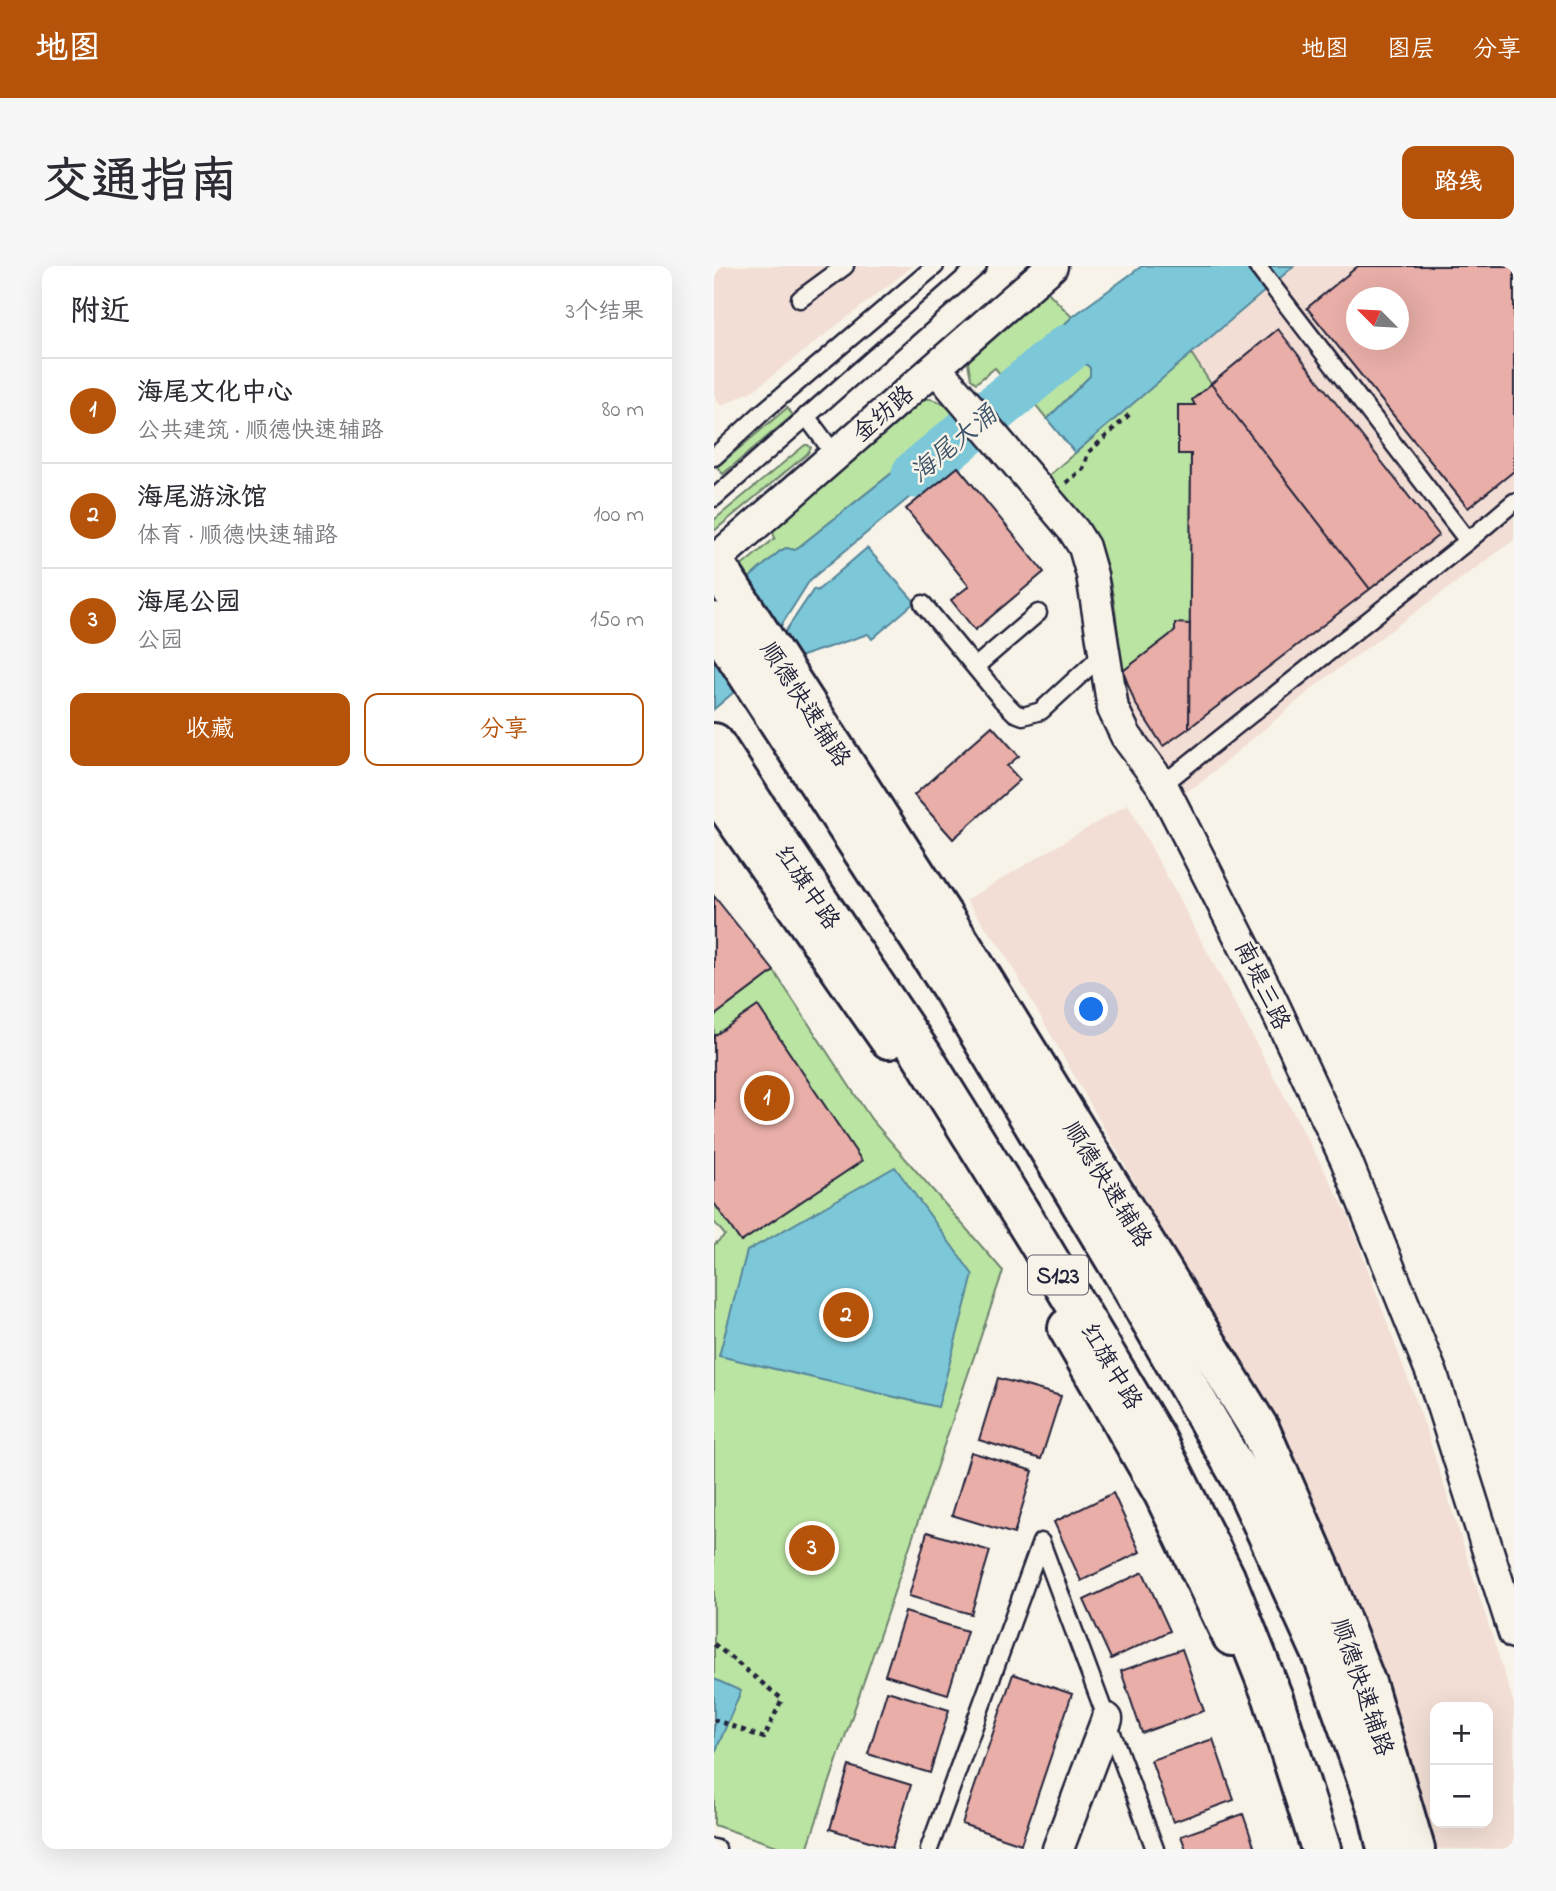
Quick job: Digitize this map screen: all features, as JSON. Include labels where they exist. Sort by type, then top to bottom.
[{"type":"main road","name":"顺德快速辅路","points":[[714,561],[961,944],[1259,1430],[1323,1576],[1367,1686],[1415,1849]]},
{"type":"main road","points":[[714,622],[954,990],[1131,1286],[1244,1483],[1323,1656],[1378,1810],[1387,1849]]},
{"type":"main road","name":"红旗中路","points":[[714,743],[922,1055],[1157,1441],[1225,1577],[1273,1698],[1321,1849]]},
{"type":"main road","points":[[714,788],[883,1030],[971,1166],[1164,1494],[1248,1672],[1302,1849]]},
{"type":"street","name":"金纺路","points":[[714,561],[835,455],[940,374],[1038,270]]},
{"type":"street","name":"南堤三路","points":[[940,374],[1074,531],[1084,547],[1092,575],[1113,709],[1126,736],[1162,785],[1272,1001],[1346,1160],[1432,1374],[1514,1633]]},
{"type":"street","points":[[1058,1849],[1107,1719]]},
{"type":"lane","points":[[800,299],[845,266]]},
{"type":"lane","points":[[714,457],[764,411],[935,266]]},
{"type":"lane","points":[[714,498],[978,266]]},
{"type":"lane","points":[[1257,266],[1468,541]]},
{"type":"lane","points":[[806,416],[835,455]]},
{"type":"lane","points":[[1162,785],[1514,502]]},
{"type":"lane","points":[[923,604],[1002,700],[1015,713],[1023,716],[1041,711],[1104,653]]},
{"type":"lane","points":[[975,667],[1038,613]]},
{"type":"lane","points":[[929,1849],[1041,1542],[1154,1849]]},
{"type":"path","points":[[1079,473],[1088,453],[1131,413]]},
{"type":"path","points":[[714,1644],[782,1699],[764,1738],[714,1721]]},
{"type":"shaded area","points":[[714,266],[913,266],[754,390],[721,406],[714,395]]},
{"type":"shaded area","points":[[1294,266],[1514,266],[1514,540],[1319,683],[1200,783],[1181,795],[1130,711],[1116,675],[1123,670],[1111,590],[1104,561],[1093,539],[1049,474]]},
{"type":"shaded area","points":[[1128,804],[1347,1213],[1425,1426],[1514,1704],[1514,1849],[1433,1849],[1310,1506],[1173,1249],[1003,951],[966,900]]},
{"type":"green space","points":[[1046,290],[1072,317],[1006,381],[995,368],[976,383],[971,379],[968,363],[972,354]]},
{"type":"green space","points":[[1191,353],[1211,384],[1195,405],[1179,405],[1178,454],[1191,454],[1190,624],[1176,624],[1175,631],[1123,671],[1111,585],[1101,553],[1088,530],[1046,478]]},
{"type":"green space","points":[[1086,364],[1090,368],[1090,376],[1047,419],[1030,398],[1078,365]]},
{"type":"green space","points":[[918,398],[941,403],[957,419],[795,550],[786,548],[780,551],[714,609],[714,589],[775,538],[771,527]]},
{"type":"green space","points":[[787,408],[793,415],[723,474],[717,467]]},
{"type":"green space","points":[[805,445],[811,448],[807,454],[714,531],[714,520]]},
{"type":"green space","points":[[774,971],[871,1119],[1003,1271],[807,1849],[786,1849],[714,1825],[714,1245],[725,1235],[714,1222],[714,1016]]},
{"type":"water","points":[[1142,266],[1294,266],[1075,453],[1047,419],[1090,376],[1090,368],[1086,364],[1078,365],[1025,403],[1007,381],[1072,317]]},
{"type":"water","points":[[957,419],[976,442],[810,580],[741,686],[714,709],[714,609],[780,551],[786,548],[795,550]]},
{"type":"water","points":[[867,548],[915,602],[872,639],[868,634],[799,657],[748,694],[746,690],[814,589],[817,591]]},
{"type":"water","points":[[895,1167],[973,1275],[938,1407],[719,1356],[747,1251]]},
{"type":"water","points":[[714,1679],[741,1691],[714,1755]]},
{"type":"building","points":[[1358,266],[1514,266],[1514,471],[1468,508],[1307,308]]},
{"type":"building","points":[[1278,329],[1439,535],[1370,589],[1211,384]]},
{"type":"building","points":[[1211,384],[1370,589],[1189,728],[1191,454],[1178,454],[1178,405],[1195,405],[1192,400]]},
{"type":"building","points":[[958,467],[1044,572],[975,630],[951,600],[969,586],[906,509]]},
{"type":"building","points":[[1175,623],[1190,624],[1189,728],[1163,746],[1135,703],[1123,671],[1175,631]]},
{"type":"building","points":[[992,726],[1019,756],[1007,766],[1020,780],[953,839],[914,795]]},
{"type":"building","points":[[714,896],[774,971],[714,1016]]},
{"type":"building","points":[[758,1006],[862,1161],[741,1242],[714,1203],[714,1036]]},
{"type":"building","points":[[998,1378],[1061,1396],[1041,1459],[979,1440]]},
{"type":"building","points":[[971,1452],[1033,1471],[1014,1534],[952,1515]]},
{"type":"building","points":[[1113,1493],[1140,1552],[1081,1581],[1054,1522]]},
{"type":"building","points":[[927,1532],[990,1551],[971,1614],[909,1596]]},
{"type":"building","points":[[1143,1572],[1170,1631],[1111,1659],[1084,1600]]},
{"type":"building","points":[[905,1612],[967,1631],[948,1694],[885,1675]]},
{"type":"building","points":[[1182,1649],[1204,1711],[1142,1733],[1121,1671]]},
{"type":"building","points":[[1013,1674],[1072,1694],[1021,1844],[962,1824]]},
{"type":"building","points":[[887,1691],[949,1710],[930,1773],[868,1754]]},
{"type":"building","points":[[1213,1739],[1234,1800],[1173,1822],[1151,1760]]},
{"type":"building","points":[[849,1766],[911,1785],[892,1848],[830,1829]]},
{"type":"building","points":[[1243,1814],[1255,1849],[1186,1849],[1181,1836]]},
{"type":"waterway","name":"海尾大涌","points":[[916,474],[1067,349]]},
{"type":"place","name":"海尾文化中心","points":[[767,1098]]},
{"type":"place","name":"海尾游泳馆","points":[[846,1315]]},
{"type":"place","name":"海尾公园","points":[[812,1548]]}]
